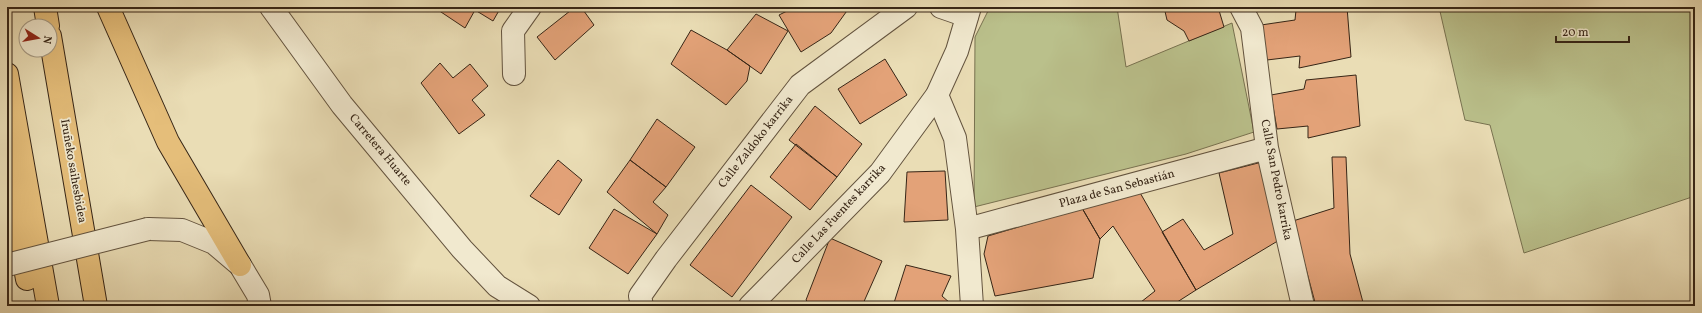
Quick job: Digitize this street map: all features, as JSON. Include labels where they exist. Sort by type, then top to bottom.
[{"type":"highway","points":[[45,7],[47,18]]},
{"type":"highway","points":[[108,7],[168,142],[240,265]]},
{"type":"highway","name":"Iruñeko saihesbidea","points":[[54,58],[96,306]]},
{"type":"highway","points":[[7,74],[48,306]]},
{"type":"highway","points":[[7,170],[32,306]]},
{"type":"street","name":"Carretera Huarte","points":[[271,7],[342,105],[462,249],[498,296],[529,306]]},
{"type":"street","points":[[514,74],[513,31],[530,7]]},
{"type":"street","name":"Calle Zaldoko karrika","points":[[642,306],[640,296],[662,265],[800,85],[906,7]]},
{"type":"street","points":[[941,7],[969,12]]},
{"type":"street","name":"Calle San Pedro karrika","points":[[1241,7],[1252,28],[1267,148],[1303,306]]},
{"type":"street","name":"Calle Las Fuentes karrika","points":[[750,306],[880,172],[937,95],[957,51],[969,12]]},
{"type":"street","points":[[937,95],[955,138],[967,229],[972,306]]},
{"type":"street","name":"Plaza de San Sebastián","points":[[967,229],[1267,148]]},
{"type":"street","points":[[7,265],[148,229],[182,230],[214,243],[240,265],[258,295],[260,306]]},
{"type":"green space","points":[[990,7],[1117,7],[1126,67],[1232,23],[1254,132],[1186,154],[974,207],[975,37]]},
{"type":"green space","points":[[1439,7],[1695,7],[1695,196],[1524,253],[1490,125],[1465,120]]},
{"type":"building","points":[[440,7],[501,7],[493,21],[475,10],[465,28],[438,10]]},
{"type":"building","points":[[575,7],[581,7],[594,25],[555,60],[537,37]]},
{"type":"building","points":[[795,7],[849,8],[831,33],[801,52],[779,15]]},
{"type":"building","points":[[1164,7],[1218,7],[1224,27],[1189,41],[1184,31],[1167,20]]},
{"type":"building","points":[[1347,7],[1351,57],[1299,68],[1300,56],[1267,60],[1261,25],[1295,20],[1296,10]]},
{"type":"building","points":[[756,14],[788,31],[761,74],[727,50]]},
{"type":"building","points":[[691,30],[727,50],[750,66],[747,81],[726,105],[671,64]]},
{"type":"building","points":[[885,59],[907,95],[860,124],[838,89]]},
{"type":"building","points":[[440,63],[453,78],[470,64],[488,86],[472,100],[485,115],[459,134],[421,83]]},
{"type":"building","points":[[1356,75],[1360,126],[1308,138],[1308,126],[1277,129],[1271,95],[1304,89],[1306,80]]},
{"type":"building","points":[[815,106],[862,144],[837,177],[789,140]]},
{"type":"building","points":[[657,119],[695,147],[666,187],[630,160]]},
{"type":"building","points":[[796,144],[837,177],[810,210],[770,177]]},
{"type":"building","points":[[1332,157],[1346,157],[1350,254],[1364,306],[1316,306],[1293,221],[1334,208]]},
{"type":"building","points":[[558,160],[582,180],[559,215],[530,196]]},
{"type":"building","points":[[630,160],[666,187],[653,202],[668,215],[657,234],[607,192]]},
{"type":"building","points":[[1262,162],[1281,239],[1196,290],[1162,232],[1183,219],[1204,250],[1233,234],[1219,173]]},
{"type":"building","points":[[945,171],[948,220],[904,222],[907,172]]},
{"type":"building","points":[[1135,184],[1196,290],[1171,306],[1143,306],[1141,302],[1155,291],[1113,226],[1100,239],[1082,208]]},
{"type":"building","points":[[751,185],[792,217],[732,297],[690,265]]},
{"type":"building","points":[[1082,208],[1100,239],[1093,278],[995,296],[984,254],[988,236]]},
{"type":"building","points":[[614,209],[657,234],[628,274],[589,248]]},
{"type":"building","points":[[830,238],[882,261],[862,306],[811,306],[806,300]]},
{"type":"building","points":[[906,265],[951,276],[942,296],[950,303],[949,306],[893,306]]}]
